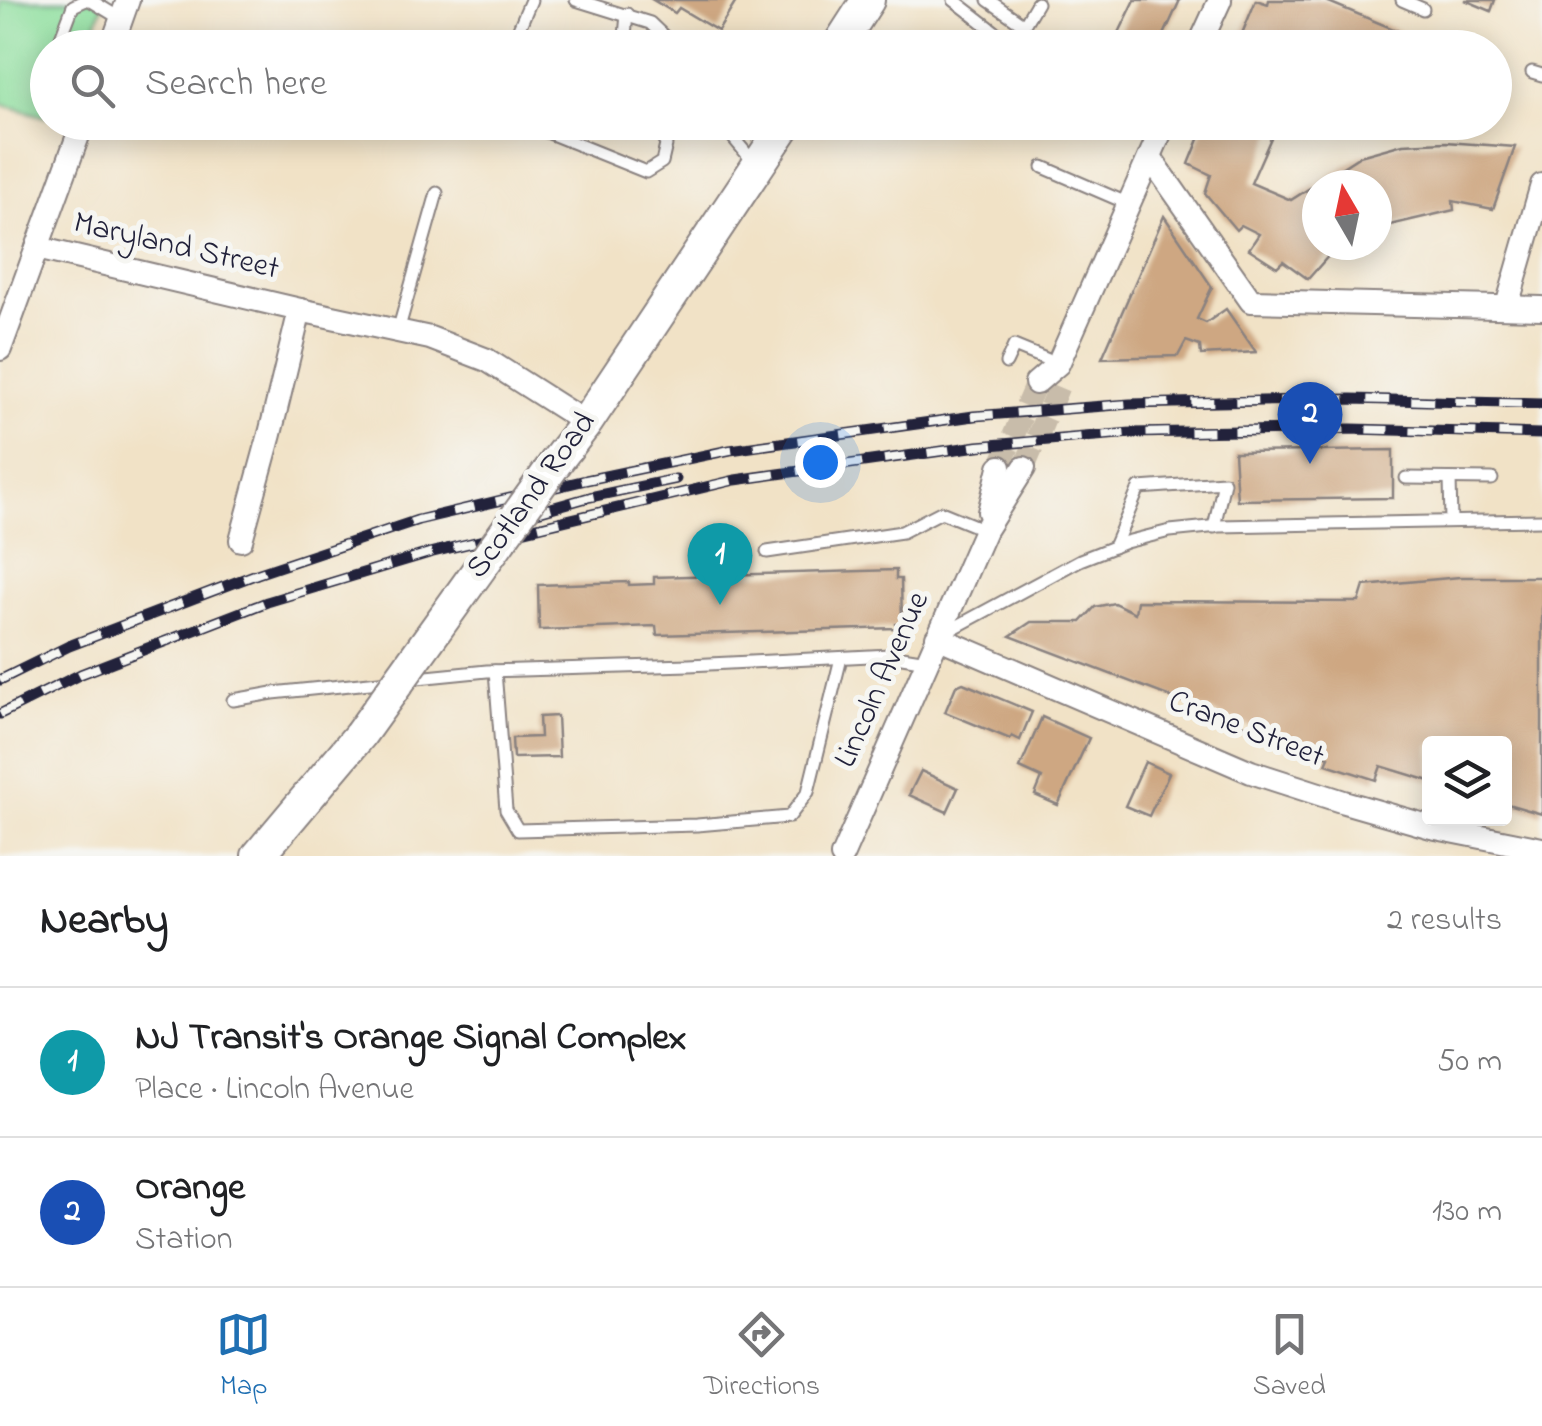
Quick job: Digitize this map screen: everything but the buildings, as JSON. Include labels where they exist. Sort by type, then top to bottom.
[{"type":"main road","points":[[848,30],[868,0]]},
{"type":"main road","name":"Scotland Road","points":[[258,856],[360,735],[586,423],[775,140]]},
{"type":"street","points":[[1206,30],[1220,0]]},
{"type":"street","points":[[0,349],[76,140]]},
{"type":"street","points":[[1036,384],[1060,373],[1157,140]]},
{"type":"street","points":[[1150,157],[1250,301],[1542,308]]},
{"type":"street","points":[[1507,306],[1542,186]]},
{"type":"street","name":"Maryland Street","points":[[37,248],[430,338],[488,360],[586,423]]},
{"type":"street","name":"Maryland Street","points":[[241,540],[300,310]]},
{"type":"street","name":"Lincoln Avenue","points":[[984,530],[1000,466]]},
{"type":"street","name":"Lincoln Avenue","points":[[842,856],[984,530],[1024,468]]},
{"type":"street","name":"Crane Street","points":[[938,636],[1251,772],[1431,826],[1542,849]]},
{"type":"lane","points":[[64,30],[73,6],[88,0],[125,10]]},
{"type":"lane","points":[[518,30],[530,0]]},
{"type":"lane","points":[[576,0],[627,14],[656,30]]},
{"type":"lane","points":[[954,0],[993,30]]},
{"type":"lane","points":[[988,0],[1024,26],[1037,2]]},
{"type":"lane","points":[[1402,0],[1423,10]]},
{"type":"lane","points":[[626,30],[627,14]]},
{"type":"lane","points":[[567,140],[646,172],[662,162],[664,140]]},
{"type":"lane","points":[[735,140],[757,167]]},
{"type":"lane","points":[[1044,167],[1129,204]]},
{"type":"lane","points":[[398,331],[437,193]]},
{"type":"lane","points":[[1006,363],[1014,346],[1060,373]]},
{"type":"lane","points":[[1406,478],[1492,480]]},
{"type":"lane","points":[[1450,479],[1450,521]]},
{"type":"lane","points":[[1114,547],[1139,488],[1224,482],[1214,527]]},
{"type":"lane","points":[[767,552],[902,532],[941,512],[984,530]]},
{"type":"lane","points":[[938,636],[1080,560],[1170,532],[1214,527],[1542,520]]},
{"type":"lane","points":[[233,700],[495,672],[890,655],[927,661]]},
{"type":"lane","points":[[495,672],[506,810],[518,830],[698,826],[789,817],[808,792],[841,658]]},
{"type":"green space","points":[[0,0],[104,0],[94,30],[30,30],[30,112],[0,104]]},
{"type":"tunnel","points":[[1024,468],[1061,381]]},
{"type":"tunnel","points":[[1000,467],[1036,383]]},
{"type":"railway","points":[[0,680],[69,646],[257,574],[418,520],[730,450],[974,416],[1130,404],[1351,399],[1542,404]]},
{"type":"railway","points":[[0,714],[81,674],[267,602],[429,553],[735,480],[978,446],[1131,433],[1351,429],[1542,434]]},
{"type":"railway","points":[[530,514],[676,479]]},
{"type":"place","name":"Orange","points":[[1310,464]]},
{"type":"place","name":"NJ Transit's Orange Signal Complex","points":[[720,605]]}]
